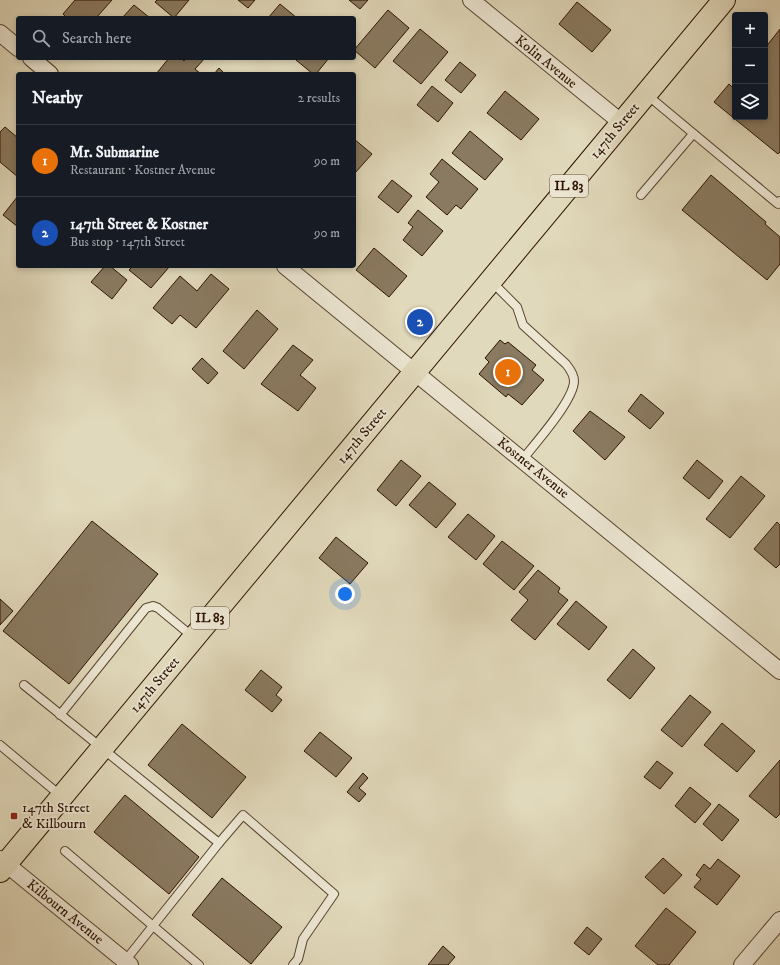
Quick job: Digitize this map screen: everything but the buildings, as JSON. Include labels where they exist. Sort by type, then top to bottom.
[{"type":"main road","name":"147th Street","points":[[2,865],[62,797],[724,0]]},
{"type":"street","name":"Kolin Avenue","points":[[471,0],[622,123]]},
{"type":"street","points":[[0,33],[16,46]]},
{"type":"street","points":[[33,60],[48,72]]},
{"type":"street","name":"Kostner Avenue","points":[[287,268],[780,671]]},
{"type":"street","name":"Kilbourn Avenue","points":[[2,865],[127,963]]},
{"type":"street","points":[[742,965],[780,920]]},
{"type":"lane","points":[[646,94],[778,204],[780,202]]},
{"type":"lane","points":[[642,195],[693,134]]},
{"type":"lane","points":[[491,280],[517,307],[523,325],[566,364],[572,372],[574,382],[557,416],[522,460]]},
{"type":"lane","points":[[60,715],[146,608],[153,606],[158,608],[194,638]]},
{"type":"lane","points":[[24,685],[101,749],[219,843]]},
{"type":"lane","points":[[0,746],[62,797]]},
{"type":"lane","points":[[127,963],[152,926],[243,815],[334,894],[303,939],[298,959],[293,965]]},
{"type":"lane","points":[[65,851],[199,965]]},
{"type":"place","name":"147th Street & Kostner","points":[[420,322]]},
{"type":"place","name":"Mr. Submarine","points":[[508,372]]},
{"type":"place","name":"147th Street & Kilbourn","points":[[14,816]]}]
